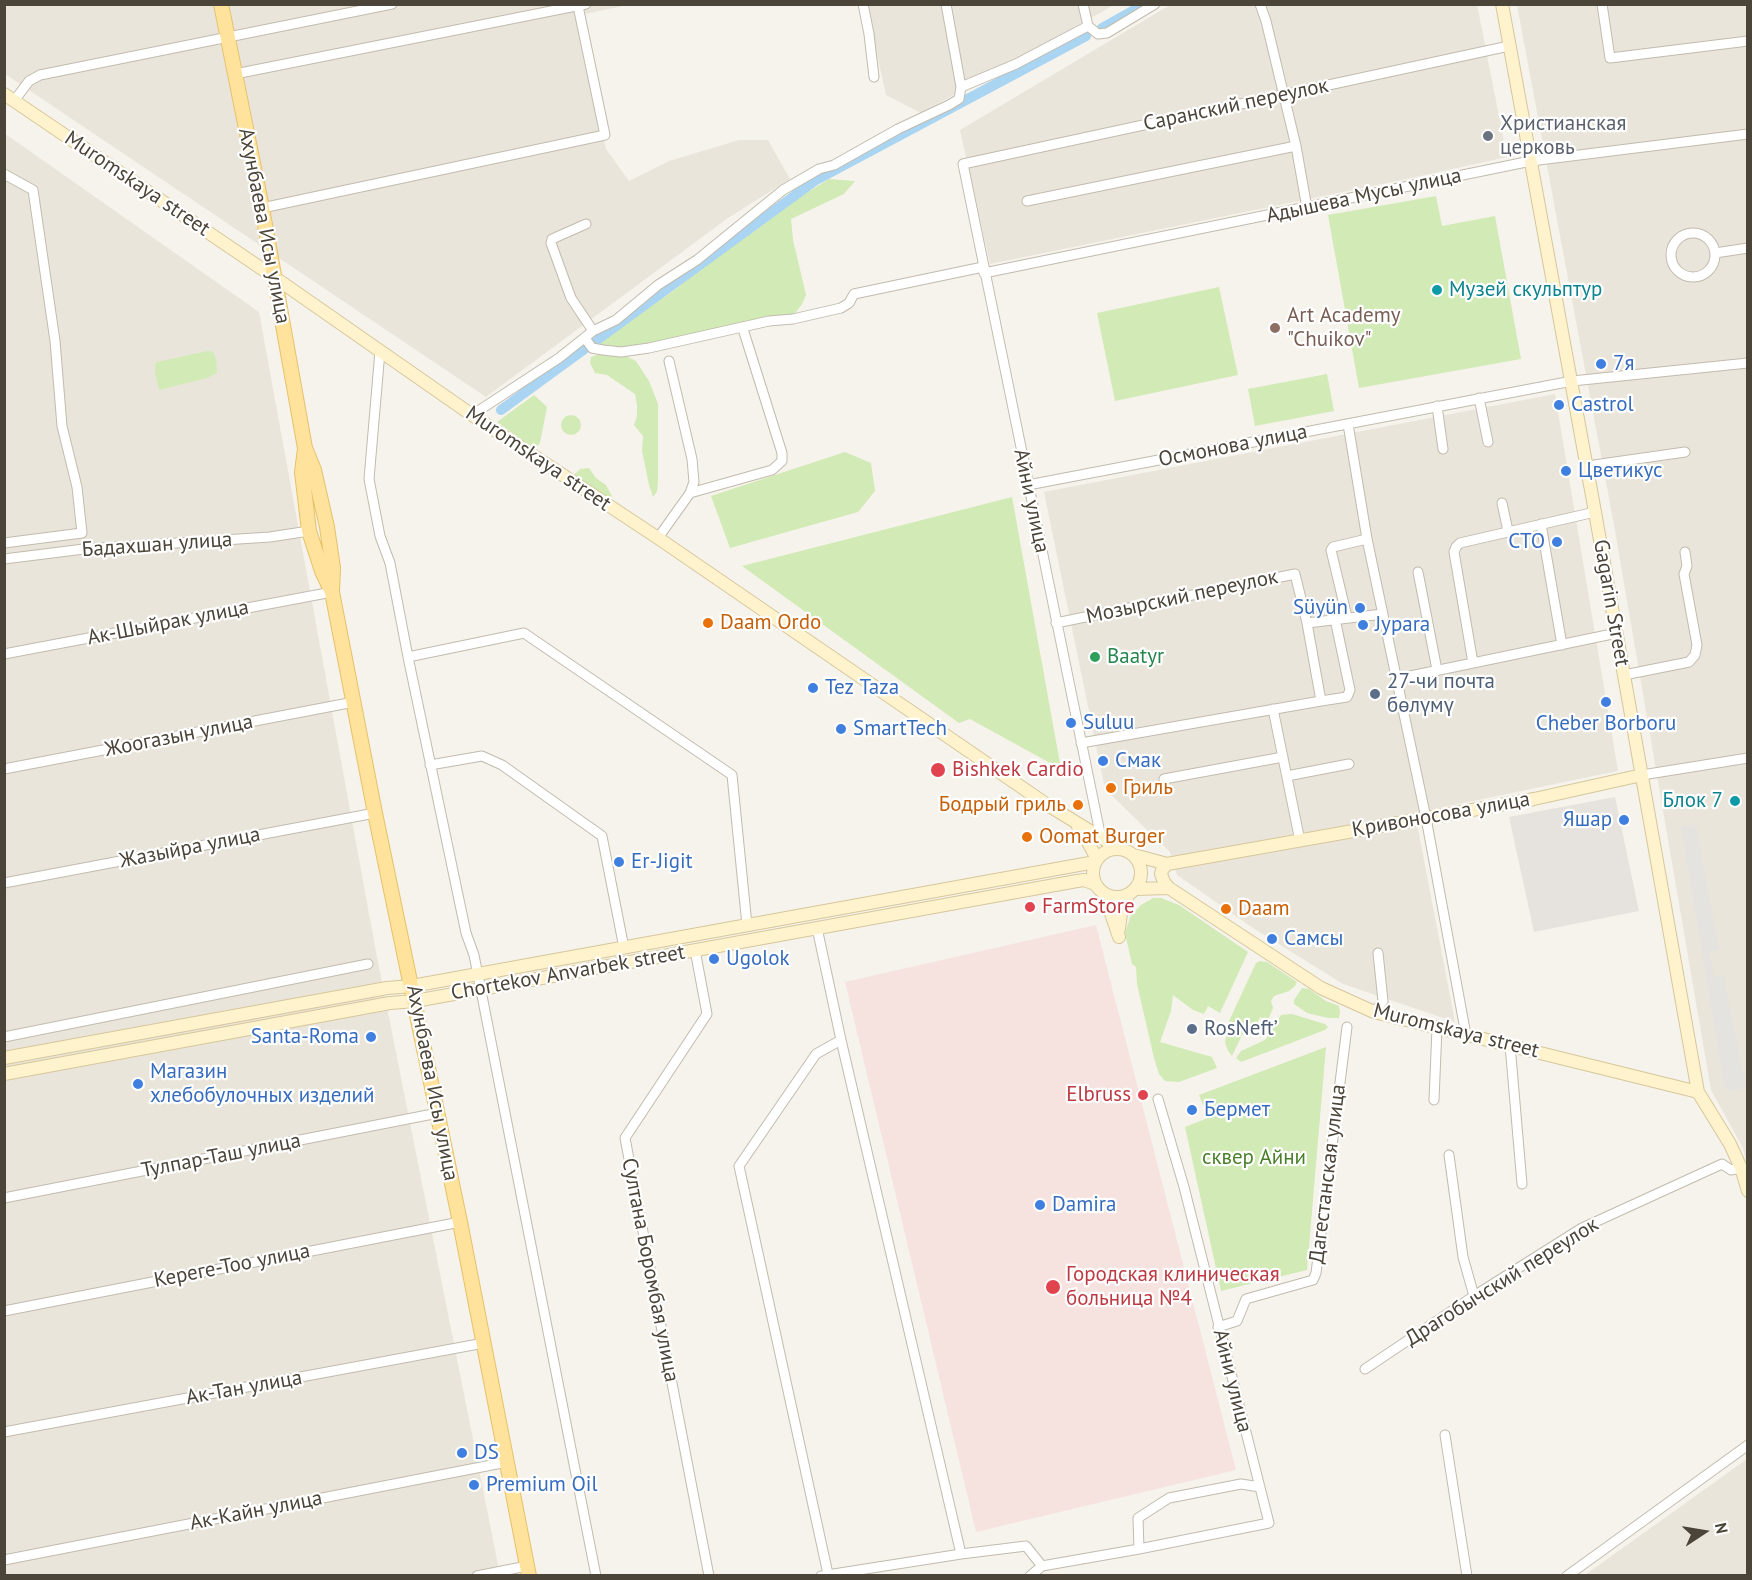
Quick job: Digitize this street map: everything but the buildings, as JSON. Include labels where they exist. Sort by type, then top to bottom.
[{"type":"main road","name":"Ахунбаева Исы улица","points":[[220,4],[262,208],[305,448],[314,470],[327,527],[333,568],[332,592],[528,1570]]},
{"type":"main road","name":"Gagarin Street","points":[[1502,4],[1572,381],[1698,1092],[1730,1144],[1748,1191]]},
{"type":"main road","name":"Muromskaya street","points":[[9,97],[472,415],[658,538],[1073,822],[1118,848]]},
{"type":"main road","name":"Ахунбаева Исы улица","points":[[305,448],[302,472],[309,531],[322,571],[332,592]]},
{"type":"main road","name":"Кривоносова улица","points":[[1134,855],[1167,864],[1534,799],[1642,775]]},
{"type":"main road","points":[[1073,822],[1083,833],[1096,860]]},
{"type":"main road","points":[[1118,848],[1134,855],[1142,872],[1140,881],[1120,913],[1119,937],[1093,871],[1096,860],[1107,850],[1118,848]]},
{"type":"main road","name":"Chortekov Anvarbek street","points":[[4,1058],[387,988],[477,975],[1096,860]]},
{"type":"main road","points":[[1167,864],[1161,874],[1169,888]]},
{"type":"main road","name":"Chortekov Anvarbek street","points":[[4,1074],[1077,881],[1084,880],[1100,889]]},
{"type":"main road","name":"Muromskaya street","points":[[1169,888],[1321,988],[1374,1012],[1698,1092]]},
{"type":"main road","points":[[1100,889],[1116,897],[1132,892],[1169,888]]},
{"type":"street","points":[[9,97],[40,75],[392,4]]},
{"type":"street","points":[[863,4],[874,77]]},
{"type":"street","points":[[472,415],[558,358],[589,343],[593,331],[616,320],[658,285],[697,260],[783,190],[819,169],[834,165],[898,129],[959,99],[961,87],[946,4]]},
{"type":"street","points":[[1083,4],[1088,26],[1098,34],[1107,33],[1155,4]]},
{"type":"street","points":[[1260,4],[1296,147],[1307,208]]},
{"type":"street","points":[[1602,4],[1610,58],[1748,41]]},
{"type":"street","points":[[235,74],[582,5],[605,135],[262,208]]},
{"type":"street","points":[[961,87],[1016,64],[1088,26]]},
{"type":"street","name":"Саранский переулок","points":[[963,164],[1509,46]]},
{"type":"street","name":"Адышева Мусы улица","points":[[589,343],[603,350],[621,352],[841,308],[849,303],[854,294],[1307,208],[1531,161],[1748,134]]},
{"type":"street","points":[[1026,201],[1296,147]]},
{"type":"street","name":"Айни улица","points":[[963,164],[1101,838]]},
{"type":"street","points":[[4,174],[33,190],[55,341],[62,426],[77,487],[82,533],[4,543]]},
{"type":"street","points":[[586,224],[552,239],[551,243],[571,298],[593,331]]},
{"type":"street","points":[[1689,233],[1704,236],[1710,241],[1715,253],[1711,269],[1698,277],[1690,278],[1678,272],[1671,259],[1674,243],[1689,233]]},
{"type":"street","points":[[1715,253],[1748,248]]},
{"type":"street","points":[[690,493],[772,470],[782,461],[782,453],[743,328]]},
{"type":"street","points":[[380,351],[369,479],[380,536],[390,563],[466,933],[474,955],[596,1575]]},
{"type":"street","points":[[658,538],[690,493],[694,482],[693,465],[669,361]]},
{"type":"street","name":"Осмонова улица","points":[[1028,485],[1572,381],[1748,363]]},
{"type":"street","points":[[1479,398],[1488,442]]},
{"type":"street","points":[[1437,406],[1443,449]]},
{"type":"street","points":[[1348,424],[1367,538],[1426,818],[1466,1035]]},
{"type":"street","points":[[1587,466],[1685,452]]},
{"type":"street","points":[[1502,503],[1508,531]]},
{"type":"street","points":[[1473,663],[1454,552],[1460,543],[1595,512]]},
{"type":"street","points":[[1541,524],[1562,645]]},
{"type":"street","name":"Бадахшан улица","points":[[4,559],[84,549],[162,543],[221,542],[309,531]]},
{"type":"street","points":[[1347,617],[1331,550],[1333,547],[1367,538]]},
{"type":"street","points":[[1624,675],[1689,662],[1695,655],[1697,645],[1684,574],[1687,566],[1685,552]]},
{"type":"street","points":[[1418,572],[1437,670]]},
{"type":"street","name":"Мозырский переулок","points":[[1056,623],[1295,574],[1307,623],[1321,701]]},
{"type":"street","name":"Ак-Шыйрак улица","points":[[4,654],[332,592]]},
{"type":"street","points":[[1307,623],[1383,614]]},
{"type":"street","points":[[1081,743],[1347,697],[1350,690],[1335,619]]},
{"type":"street","points":[[408,657],[524,633],[732,775],[747,925]]},
{"type":"street","points":[[1396,679],[1617,633]]},
{"type":"street","name":"Жоогазын улица","points":[[4,770],[354,702]]},
{"type":"street","points":[[1273,710],[1300,841]]},
{"type":"street","points":[[430,765],[482,756],[502,765],[602,836],[624,948]]},
{"type":"street","points":[[1164,779],[1283,757]]},
{"type":"street","name":"Кривоносова улица","points":[[1642,775],[1748,758]]},
{"type":"street","points":[[1287,776],[1349,764]]},
{"type":"street","name":"Жазыйра улица","points":[[4,883],[375,813]]},
{"type":"street","points":[[817,928],[961,1554]]},
{"type":"street","name":"Султана Боромбая улица","points":[[695,950],[707,1014],[625,1138],[709,1575]]},
{"type":"street","points":[[1374,1012],[1383,1000],[1378,953]]},
{"type":"street","points":[[4,1037],[368,964]]},
{"type":"street","name":"Дагестанская улица","points":[[1218,1327],[1237,1322],[1246,1299],[1313,1280],[1316,1273],[1347,1027]]},
{"type":"street","points":[[1434,1100],[1437,1028]]},
{"type":"street","points":[[841,1040],[816,1054],[739,1166],[825,1575],[1026,1546],[1041,1566]]},
{"type":"street","points":[[1510,1045],[1522,1184]]},
{"type":"street","name":"Айни улица","points":[[1139,1550],[1269,1523],[1184,1186],[1158,1099]]},
{"type":"street","name":"Тулпар-Таш улица","points":[[4,1198],[438,1113]]},
{"type":"street","points":[[1449,1155],[1463,1257],[1474,1296]]},
{"type":"street","name":"Драгобычский переулок","points":[[1365,1369],[1474,1296],[1582,1228],[1722,1164],[1731,1170],[1741,1168]]},
{"type":"street","name":"Кереге-Тоо улица","points":[[4,1311],[460,1222]]},
{"type":"street","name":"Ак-Тан улица","points":[[4,1432],[484,1343]]},
{"type":"street","points":[[1445,1435],[1467,1575]]},
{"type":"street","points":[[1567,1575],[1748,1445]]},
{"type":"street","name":"Ак-Кайн улица","points":[[4,1560],[507,1462]]},
{"type":"street","points":[[1030,1575],[1041,1566],[1139,1550],[1138,1518],[1169,1498],[1241,1484],[1260,1487]]},
{"type":"street","points":[[477,1575],[528,1570]]},
{"type":"shaded area","points":[[1477,4],[1507,157],[990,264],[960,130],[1170,5]]},
{"type":"shaded area","points":[[4,5],[628,5],[575,16],[606,149],[629,181],[669,161],[739,140],[768,140],[790,179],[728,218],[486,397],[5,74]]},
{"type":"shaded area","points":[[866,5],[1114,5],[921,113],[886,95]]},
{"type":"shaded area","points":[[1517,5],[1747,5],[1747,1164],[1743,1148],[1711,1090],[1614,525]]},
{"type":"shaded area","points":[[4,133],[259,312],[376,952],[500,1575],[5,1575]]},
{"type":"shaded area","points":[[1555,394],[1618,771],[1415,813],[1455,1022],[1343,984],[1253,928],[1177,875],[1170,852],[1105,789],[1044,492]]},
{"type":"shaded area","points":[[1615,797],[1639,911],[1534,932],[1509,817]]},
{"type":"shaded area","points":[[1696,824],[1719,950],[1709,952],[1714,977],[1724,975],[1746,1088],[1729,1091],[1724,1086],[1681,827]]},
{"type":"shaded area","name":"Городская клиническая больница №4","points":[[1096,925],[1236,1470],[976,1532],[845,982]]},
{"type":"shaded area","points":[[1747,1459],[1747,1575],[1585,1575]]},
{"type":"green space","points":[[829,179],[855,181],[844,194],[791,219],[793,240],[806,295],[794,315],[630,348],[608,348],[595,344],[673,291],[795,200]]},
{"type":"green space","points":[[1436,196],[1442,226],[1495,216],[1521,359],[1359,388],[1328,215]]},
{"type":"green space","points":[[1219,287],[1238,375],[1115,401],[1097,313]]},
{"type":"green space","points":[[208,351],[213,352],[216,358],[217,373],[207,378],[159,390],[155,373],[157,362]]},
{"type":"green space","points":[[599,354],[626,356],[636,361],[649,381],[658,404],[658,481],[657,492],[653,497],[642,451],[643,436],[634,425],[637,416],[635,394],[607,375],[595,373],[590,363],[591,357]]},
{"type":"green space","points":[[1327,374],[1334,411],[1255,426],[1248,389]]},
{"type":"green space","points":[[534,395],[547,407],[540,443],[535,449],[497,422]]},
{"type":"green space","points":[[571,415],[578,418],[581,425],[578,432],[571,435],[564,432],[561,425],[564,418]]},
{"type":"green space","points":[[845,452],[871,463],[875,491],[858,512],[730,548],[711,496]]},
{"type":"green space","points":[[589,468],[596,478],[606,485],[612,496],[609,500],[574,475],[580,469]]},
{"type":"green space","points":[[1012,497],[1061,769],[970,719],[959,723],[742,566]]},
{"type":"green space","points":[[1153,898],[1161,898],[1179,905],[1248,952],[1220,1013],[1208,1006],[1204,1014],[1193,1010],[1173,995],[1171,1011],[1160,1042],[1212,1057],[1217,1068],[1179,1082],[1165,1081],[1159,1074],[1137,984],[1136,967],[1132,964],[1125,933],[1131,915]]},
{"type":"green space","points":[[1267,962],[1297,982],[1289,991],[1274,996],[1271,1001],[1273,1008],[1268,1020],[1260,1017],[1255,1029],[1261,1033],[1244,1031],[1232,1056],[1225,1042],[1229,1021],[1256,963]]},
{"type":"green space","points":[[1302,988],[1309,989],[1326,1001],[1339,1006],[1339,1018],[1307,1013],[1294,1004]]},
{"type":"green space","points":[[1292,1014],[1325,1024],[1328,1027],[1241,1062],[1236,1058],[1241,1051],[1265,1040],[1281,1015]]},
{"type":"green space","name":"сквер Айни","points":[[1326,1047],[1307,1270],[1221,1291],[1185,1127],[1208,1118],[1199,1095]]},
{"type":"waterway","points":[[1102,28],[1145,4]]},
{"type":"waterway","points":[[501,410],[816,180],[1086,36]]},
{"type":"place","name":"Христианская церковь","points":[[1488,136]]},
{"type":"place","name":"Музей скульптур","points":[[1437,290]]},
{"type":"place","name":"Art Academy \"Chuikov\"","points":[[1275,328]]},
{"type":"place","name":"7я","points":[[1601,364]]},
{"type":"place","name":"Castrol","points":[[1559,405]]},
{"type":"place","name":"Цветикус","points":[[1566,471]]},
{"type":"place","name":"СТО","points":[[1557,542]]},
{"type":"place","name":"Süyün","points":[[1360,608]]},
{"type":"place","name":"Daam Ordo","points":[[708,623]]},
{"type":"place","name":"Jypara","points":[[1363,625]]},
{"type":"place","name":"Baatyr","points":[[1095,657]]},
{"type":"place","name":"Tez Taza","points":[[813,688]]},
{"type":"place","name":"27-чи почта бөлүмү","points":[[1375,694]]},
{"type":"place","name":"Cheber Borboru","points":[[1606,702]]},
{"type":"place","name":"Suluu","points":[[1071,723]]},
{"type":"place","name":"SmartTech","points":[[841,729]]},
{"type":"place","name":"Смак","points":[[1103,761]]},
{"type":"place","name":"Bishkek Cardio","points":[[938,770]]},
{"type":"place","name":"Гриль","points":[[1111,788]]},
{"type":"place","name":"Блок 7","points":[[1735,801]]},
{"type":"place","name":"Бодрый гриль","points":[[1078,805]]},
{"type":"place","name":"Яшар","points":[[1624,820]]},
{"type":"place","name":"Oomat Burger","points":[[1027,837]]},
{"type":"place","name":"Er-Jigit","points":[[619,862]]},
{"type":"place","name":"FarmStore","points":[[1030,907]]},
{"type":"place","name":"Daam","points":[[1226,909]]},
{"type":"place","name":"Самсы","points":[[1272,939]]},
{"type":"place","name":"Ugolok","points":[[714,959]]},
{"type":"place","name":"RosNeft’","points":[[1192,1029]]},
{"type":"place","name":"Santa-Roma","points":[[371,1037]]},
{"type":"place","name":"Магазин хлебобулочных изделий","points":[[138,1084]]},
{"type":"place","name":"Elbruss","points":[[1143,1095]]},
{"type":"place","name":"Бермет","points":[[1192,1110]]},
{"type":"place","name":"Damira","points":[[1040,1205]]},
{"type":"place","name":"Городская клиническая больница №4","points":[[1053,1287]]},
{"type":"place","name":"DS","points":[[462,1453]]},
{"type":"place","name":"Premium Oil","points":[[474,1485]]}]
